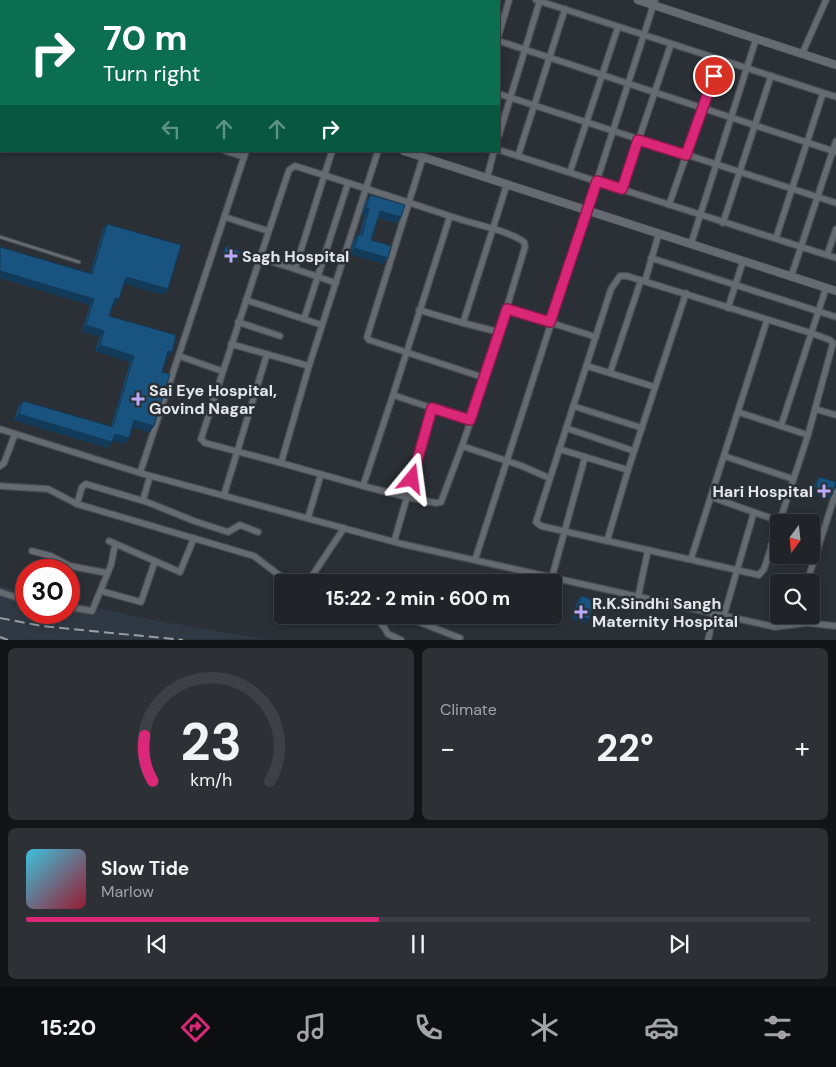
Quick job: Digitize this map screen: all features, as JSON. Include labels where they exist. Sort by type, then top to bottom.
[{"type":"street","points":[[500,31],[509,0]]},
{"type":"street","points":[[500,132],[539,0],[836,97]]},
{"type":"street","points":[[638,0],[654,2],[756,39],[836,65]]},
{"type":"street","points":[[802,54],[826,0]]},
{"type":"street","points":[[475,560],[654,2]]},
{"type":"street","points":[[518,156],[551,58],[565,9]]},
{"type":"street","points":[[570,172],[618,27]]},
{"type":"street","points":[[691,244],[756,39]]},
{"type":"street","points":[[500,41],[834,151]]},
{"type":"street","points":[[622,189],[671,44]]},
{"type":"street","points":[[669,205],[719,60]]},
{"type":"street","points":[[723,223],[771,76]]},
{"type":"street","points":[[776,238],[823,92]]},
{"type":"street","points":[[500,94],[836,203]]},
{"type":"street","points":[[791,277],[834,151],[836,140]]},
{"type":"street","points":[[500,150],[836,258]]},
{"type":"street","points":[[140,473],[245,154],[232,152]]},
{"type":"street","points":[[295,269],[332,152]]},
{"type":"street","points":[[281,463],[309,366],[378,152]]},
{"type":"street","points":[[407,152],[836,291]]},
{"type":"street","points":[[487,178],[494,152]]},
{"type":"street","points":[[423,157],[367,333],[369,340],[485,378]]},
{"type":"street","points":[[292,166],[324,175],[520,239],[526,247],[485,378],[441,502],[436,503],[362,486],[205,443],[200,439],[268,231],[292,166]]},
{"type":"street","points":[[304,319],[348,183]]},
{"type":"street","points":[[463,323],[507,184]]},
{"type":"street","points":[[362,486],[450,216]]},
{"type":"street","points":[[225,217],[268,231]]},
{"type":"street","points":[[827,255],[836,229]]},
{"type":"street","points":[[610,373],[659,233]]},
{"type":"street","points":[[260,258],[336,283]]},
{"type":"street","points":[[651,258],[836,317]]},
{"type":"street","points":[[728,308],[744,261]]},
{"type":"street","points":[[770,550],[762,572],[753,574],[541,526],[536,522],[596,337],[615,282],[620,276],[643,280],[728,308],[811,332],[833,343],[808,435],[781,514]]},
{"type":"street","points":[[781,426],[826,288]]},
{"type":"street","points":[[607,541],[634,451],[686,293]]},
{"type":"street","points":[[246,300],[322,325]]},
{"type":"street","points":[[507,309],[596,337]]},
{"type":"street","points":[[419,310],[499,332]]},
{"type":"street","points":[[691,559],[767,320]]},
{"type":"street","points":[[238,322],[280,336]]},
{"type":"street","points":[[231,344],[309,366]]},
{"type":"street","points":[[224,495],[267,354]]},
{"type":"street","points":[[179,356],[222,371]]},
{"type":"street","points":[[587,366],[655,387]]},
{"type":"street","points":[[393,395],[470,420]]},
{"type":"street","points":[[573,406],[642,428]]},
{"type":"street","points":[[394,542],[432,408]]},
{"type":"street","points":[[815,409],[836,415]]},
{"type":"street","points":[[738,412],[808,435]]},
{"type":"street","points":[[566,428],[634,451]]},
{"type":"street","points":[[0,429],[150,476],[394,542],[538,574]]},
{"type":"street","points":[[0,466],[4,463],[15,434]]},
{"type":"street","points":[[462,446],[506,460],[549,478]]},
{"type":"street","points":[[559,449],[628,470]]},
{"type":"street","points":[[724,456],[793,479]]},
{"type":"street","points":[[553,574],[563,531],[585,457]]},
{"type":"street","points":[[308,518],[321,474]]},
{"type":"street","points":[[143,500],[150,476]]},
{"type":"street","points":[[77,504],[82,487],[86,484],[143,500],[228,532],[240,525],[258,532]]},
{"type":"street","points":[[0,486],[48,489],[77,504],[254,556],[278,574]]},
{"type":"street","points":[[820,541],[836,492]]},
{"type":"street","points":[[711,497],[770,518]]},
{"type":"street","points":[[724,616],[754,512]]},
{"type":"street","points":[[313,574],[344,528]]},
{"type":"street","points":[[109,541],[180,572],[194,538]]},
{"type":"street","points":[[80,609],[92,611],[107,573],[115,545]]},
{"type":"street","points":[[638,597],[648,550]]},
{"type":"street","points":[[32,551],[50,556],[70,566],[107,573]]},
{"type":"street","points":[[101,590],[141,602],[155,561]]},
{"type":"street","points":[[562,579],[775,627],[785,628],[794,624],[836,626]]},
{"type":"street","points":[[0,592],[15,597]]},
{"type":"street","points":[[708,640],[714,613]]},
{"type":"street","points":[[424,624],[460,638]]},
{"type":"street","points":[[382,625],[388,634],[401,640]]},
{"type":"lane","points":[[0,237],[79,262]]},
{"type":"shaded area","points":[[0,586],[15,589],[15,624],[80,624],[80,604],[147,619],[265,639],[0,640]]},
{"type":"building","points":[[370,195],[405,205],[401,217],[380,211],[371,240],[391,246],[388,258],[354,248],[358,235],[362,236],[369,209],[366,208]]},
{"type":"building","points":[[107,224],[181,245],[168,289],[126,277],[119,299],[115,298],[109,316],[176,335],[172,352],[168,351],[162,372],[170,374],[154,426],[134,420],[129,438],[115,434],[112,442],[19,414],[23,401],[113,427],[134,356],[100,345],[104,331],[86,325],[94,299],[0,271],[0,247],[92,274]]},
{"type":"building","points":[[226,246],[241,252],[238,259],[223,254]]},
{"type":"building","points":[[819,477],[836,482],[832,495],[815,490]]},
{"type":"building","points":[[581,596],[594,600],[589,619],[575,615]]},
{"type":"railway","points":[[0,618],[42,626],[183,640]]},
{"type":"railway","points":[[0,637],[8,640]]},
{"type":"place","name":"Sagh Hospital","points":[[231,256]]},
{"type":"place","name":"Sai Eye Hospital, Govind Nagar","points":[[138,399]]},
{"type":"place","name":"Hari Hospital","points":[[824,491]]},
{"type":"place","name":"R.K.Sindhi Sangh Maternity Hospital","points":[[581,612]]},
{"type":"route","points":[[412,479],[432,408],[470,420],[507,309],[550,322],[597,181],[622,189],[638,140],[686,155],[714,76]]}]
